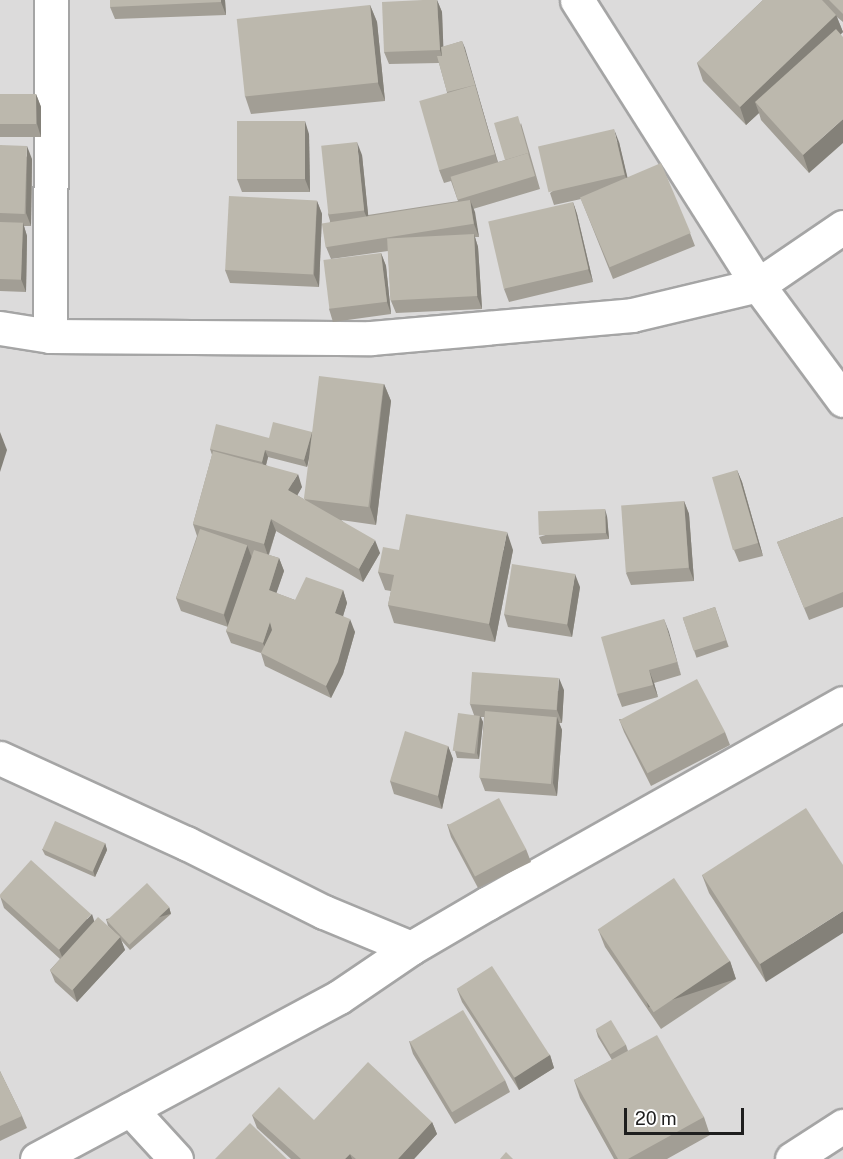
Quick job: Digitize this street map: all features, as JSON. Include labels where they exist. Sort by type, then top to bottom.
[{"type":"street","points":[[50,336],[51,0]]},
{"type":"street","points":[[577,0],[758,285],[843,400]]},
{"type":"street","points":[[0,328],[50,336],[371,338],[632,315],[758,285],[843,227]]},
{"type":"street","points":[[37,1159],[339,997],[411,948],[843,704]]},
{"type":"street","points":[[0,758],[186,843],[324,912],[411,948]]},
{"type":"street","points":[[130,1109],[176,1159]]},
{"type":"street","points":[[792,1159],[843,1126]]},
{"type":"shaded area","points":[[0,0],[843,0],[843,1159],[0,1159]]},
{"type":"building","points":[[110,0],[221,0],[221,2],[110,7]]},
{"type":"building","points":[[437,0],[440,50],[384,52],[382,2]]},
{"type":"building","points":[[763,0],[822,0],[836,15],[740,107],[697,63]]},
{"type":"building","points":[[829,0],[843,0],[843,14]]},
{"type":"building","points":[[370,5],[378,83],[245,97],[237,19]]},
{"type":"building","points":[[836,29],[843,37],[843,119],[803,155],[755,102]]},
{"type":"building","points":[[462,41],[477,91],[475,85],[447,92],[437,56],[442,56],[441,47]]},
{"type":"building","points":[[475,85],[495,154],[439,170],[419,101]]},
{"type":"building","points":[[0,94],[36,94],[36,124],[0,124]]},
{"type":"building","points":[[518,116],[529,155],[528,153],[505,160],[494,123]]},
{"type":"building","points":[[237,121],[305,121],[305,179],[237,179]]},
{"type":"building","points":[[614,129],[625,175],[549,192],[538,147]]},
{"type":"building","points":[[357,142],[364,211],[328,214],[321,146]]},
{"type":"building","points":[[0,145],[27,146],[25,214],[0,213]]},
{"type":"building","points":[[528,153],[535,176],[458,200],[451,177]]},
{"type":"building","points":[[661,163],[691,233],[610,267],[580,197]]},
{"type":"building","points":[[229,196],[317,201],[313,275],[225,270]]},
{"type":"building","points":[[470,200],[474,224],[326,247],[322,223]]},
{"type":"building","points":[[573,202],[589,269],[504,289],[488,222]]},
{"type":"building","points":[[0,222],[23,223],[21,280],[0,279]]},
{"type":"building","points":[[474,234],[477,296],[390,300],[387,239]]},
{"type":"building","points":[[381,253],[387,302],[329,309],[323,260]]},
{"type":"building","points":[[319,376],[384,384],[368,507],[304,499]]},
{"type":"building","points":[[273,422],[312,432],[304,460],[265,450],[262,462],[210,449],[216,424],[269,438]]},
{"type":"building","points":[[213,451],[298,474],[288,490],[375,540],[359,569],[271,519],[264,544],[193,524]]},
{"type":"building","points":[[737,470],[758,543],[733,550],[712,477]]},
{"type":"building","points":[[684,501],[689,568],[626,572],[621,505]]},
{"type":"building","points":[[605,509],[606,533],[539,535],[538,511]]},
{"type":"building","points":[[406,514],[507,532],[489,624],[388,605],[394,575],[378,572],[383,547],[399,550]]},
{"type":"building","points":[[843,517],[843,592],[804,608],[777,542]]},
{"type":"building","points":[[200,529],[247,545],[224,614],[176,598]]},
{"type":"building","points":[[254,550],[279,558],[269,590],[295,600],[306,577],[343,590],[335,613],[350,619],[338,662],[326,686],[261,653],[272,630],[270,622],[263,643],[226,631]]},
{"type":"building","points":[[512,564],[575,574],[567,624],[504,614]]},
{"type":"building","points":[[715,607],[726,640],[693,651],[683,618]]},
{"type":"building","points":[[664,619],[677,662],[649,670],[653,685],[617,694],[601,637]]},
{"type":"building","points":[[472,672],[559,678],[557,710],[470,704]]},
{"type":"building","points":[[697,679],[725,732],[647,773],[619,720]]},
{"type":"building","points":[[485,711],[557,717],[551,784],[479,778]]},
{"type":"building","points":[[458,713],[480,716],[474,754],[453,751]]},
{"type":"building","points":[[405,731],[448,746],[438,796],[390,781]]},
{"type":"building","points":[[499,798],[526,849],[475,876],[448,825]]},
{"type":"building","points":[[806,808],[843,865],[843,911],[760,964],[702,875]]},
{"type":"building","points":[[55,821],[105,843],[93,872],[42,849]]},
{"type":"building","points":[[31,860],[91,914],[59,950],[0,897]]},
{"type":"building","points":[[674,878],[730,961],[654,1012],[598,929]]},
{"type":"building","points":[[147,883],[170,907],[129,945],[107,921]]},
{"type":"building","points":[[98,917],[120,937],[72,991],[50,971]]},
{"type":"building","points":[[492,966],[550,1055],[515,1078],[457,989]]},
{"type":"building","points":[[463,1010],[505,1080],[452,1112],[410,1042]]},
{"type":"building","points":[[611,1020],[626,1045],[611,1054],[596,1029]]},
{"type":"building","points":[[657,1035],[704,1117],[628,1159],[618,1159],[574,1080]]},
{"type":"building","points":[[368,1062],[432,1122],[398,1159],[356,1159],[350,1154],[345,1159],[301,1159],[252,1115],[279,1087],[314,1120]]},
{"type":"building","points":[[0,1071],[22,1116],[0,1126]]},
{"type":"building","points":[[250,1123],[287,1159],[215,1159]]},
{"type":"building","points":[[506,1152],[513,1159],[500,1159]]}]
